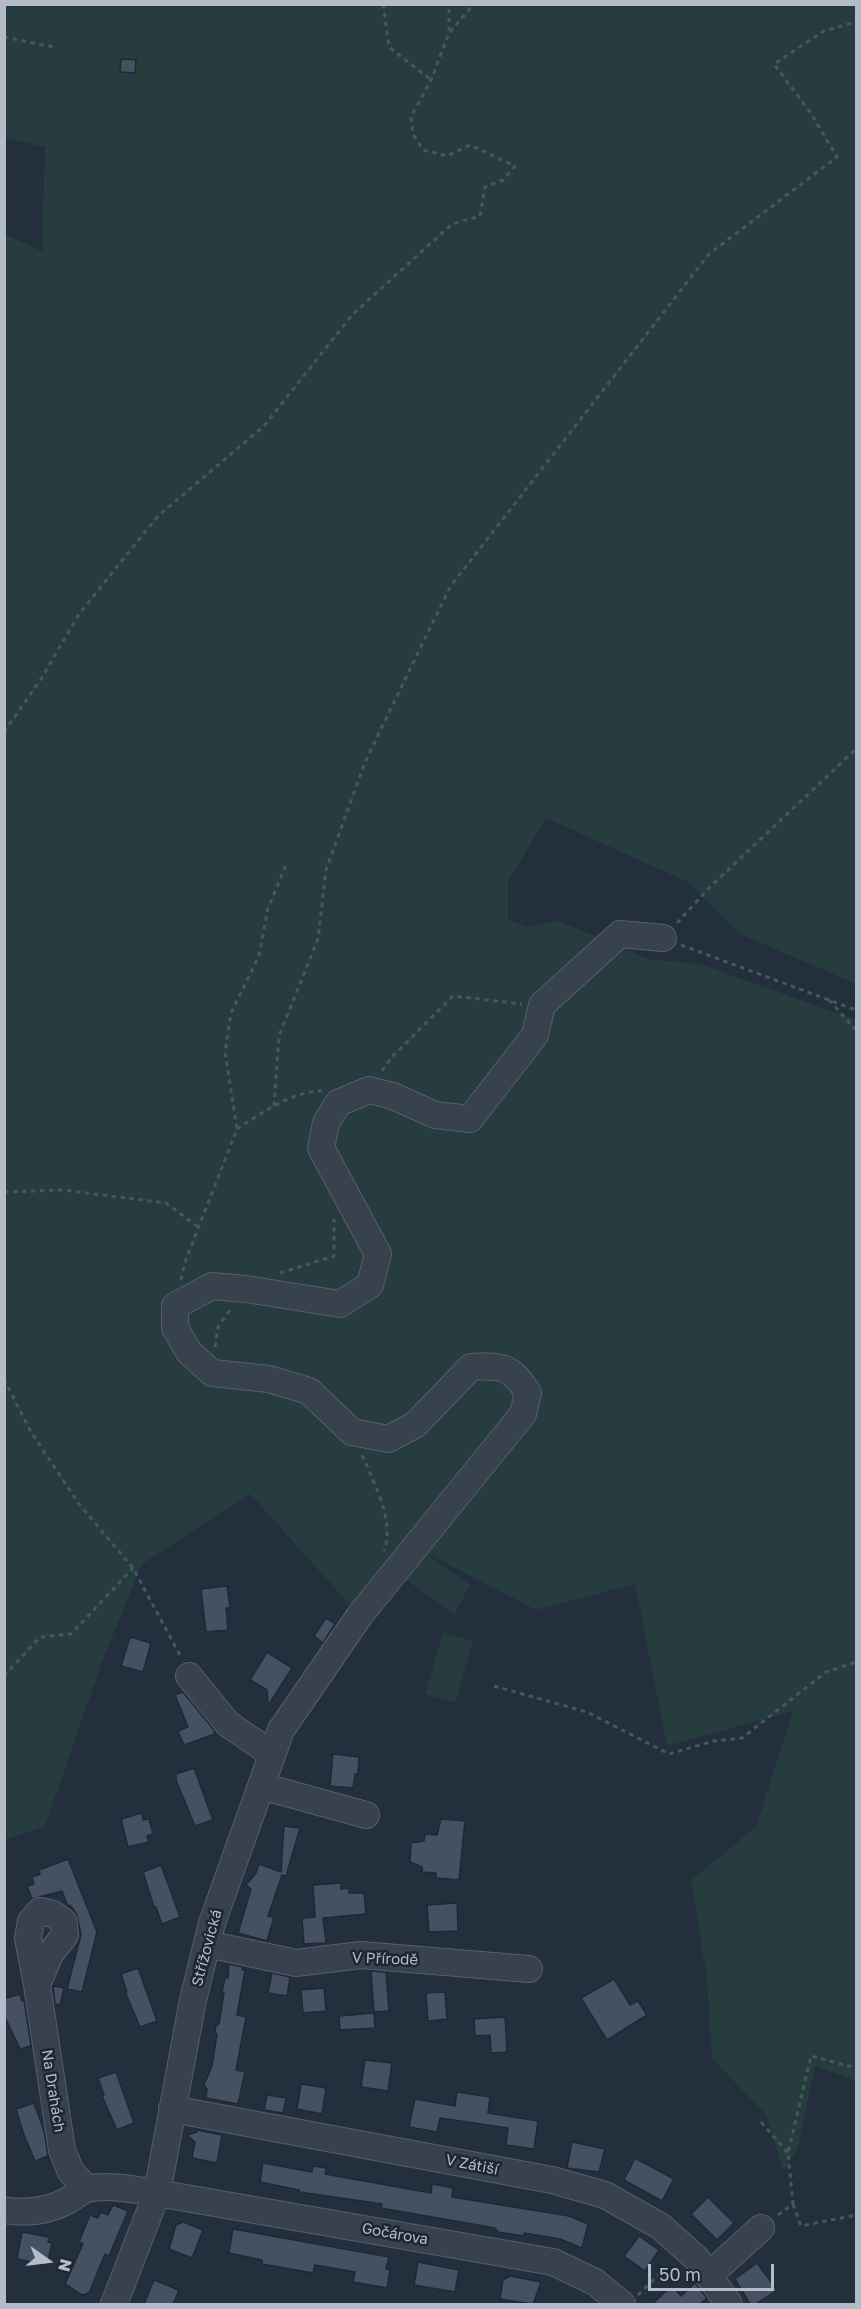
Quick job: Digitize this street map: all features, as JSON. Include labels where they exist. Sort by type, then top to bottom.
[{"type":"street","points":[[352,1432],[309,1390],[269,1379],[212,1373],[189,1352],[175,1328],[175,1306],[212,1286],[340,1304],[370,1285],[378,1254],[321,1148],[326,1123],[338,1103],[369,1090],[393,1096],[435,1115],[470,1119],[535,1035],[542,1005],[620,934],[663,938]]},
{"type":"street","name":"Střížovická","points":[[114,2304],[157,2193],[193,2000],[212,1923],[281,1730],[360,1615],[523,1414],[528,1392],[517,1375],[495,1365],[471,1367],[415,1425],[388,1439],[352,1432]]},
{"type":"street","points":[[189,1676],[228,1724],[272,1754]]},
{"type":"street","points":[[261,1786],[366,1815]]},
{"type":"street","name":"V Přírodě","points":[[207,1944],[297,1963],[361,1955],[529,1969]]},
{"type":"street","name":"Na Drahách","points":[[37,1985],[62,2150],[71,2172],[87,2189]]},
{"type":"street","name":"V Zátiší","points":[[172,2109],[552,2180],[605,2196],[660,2226],[697,2259],[729,2304]]},
{"type":"street","points":[[4,2210],[33,2212],[49,2208],[66,2202],[87,2189],[121,2188],[157,2193]]},
{"type":"street","name":"Gočárova","points":[[157,2193],[553,2262],[632,2298]]},
{"type":"street","points":[[708,2276],[762,2228]]},
{"type":"path","points":[[383,4],[389,47],[431,80]]},
{"type":"path","points":[[449,4],[449,33]]},
{"type":"path","points":[[4,732],[40,679],[79,614],[158,516],[264,426],[352,315],[452,224],[480,216],[485,188],[503,180],[515,166],[470,144],[447,156],[423,150],[413,134],[411,117],[431,80],[449,33],[474,4]]},
{"type":"path","points":[[237,1129],[274,1106],[279,1036],[318,939],[326,870],[365,762],[450,587],[709,254],[837,157],[810,112],[774,64],[825,31],[856,22]]},
{"type":"path","points":[[4,38],[54,47]]},
{"type":"path","points":[[856,749],[711,886],[663,938],[856,1010]]},
{"type":"path","points":[[175,1306],[184,1262],[237,1129],[225,1052],[231,1013],[258,956],[268,908],[288,863]]},
{"type":"path","points":[[369,1090],[391,1058],[453,996],[542,1005]]},
{"type":"path","points":[[828,999],[856,1030]]},
{"type":"path","points":[[4,1192],[63,1190],[166,1203],[198,1227]]},
{"type":"path","points":[[277,1274],[333,1256],[334,1213]]},
{"type":"path","points":[[212,1373],[218,1327],[246,1289]]},
{"type":"path","points":[[4,1378],[31,1432],[73,1495],[134,1568],[174,1642],[189,1676]]},
{"type":"path","points":[[352,1432],[380,1495],[388,1539],[380,1561]]},
{"type":"path","points":[[4,1676],[40,1637],[70,1634],[134,1568]]},
{"type":"path","points":[[494,1686],[587,1712],[669,1754],[714,1741],[742,1738],[826,1672],[856,1662]]},
{"type":"path","points":[[856,2068],[811,2056],[788,2153],[793,2204],[801,2226],[856,2215]]},
{"type":"path","points":[[761,2122],[788,2153]]},
{"type":"path","points":[[762,2228],[793,2204]]},
{"type":"path","points":[[632,2298],[686,2249]]},
{"type":"green space","points":[[4,5],[856,5],[856,984],[740,934],[690,883],[546,818],[508,882],[508,919],[526,927],[559,921],[648,959],[700,964],[856,1020],[856,2081],[815,2066],[798,2148],[784,2172],[766,2115],[712,2058],[707,1979],[691,1880],[756,1827],[793,1711],[667,1746],[635,1584],[536,1610],[419,1549],[353,1608],[250,1494],[142,1564],[103,1659],[45,1826],[5,1840],[4,234],[42,251],[45,147],[5,138]]},
{"type":"green space","points":[[423,1552],[470,1585],[454,1615],[403,1577]]},
{"type":"green space","points":[[443,1633],[473,1641],[455,1703],[425,1694]]},
{"type":"building","points":[[121,59],[136,60],[135,73],[120,72]]},
{"type":"building","points":[[227,1586],[230,1608],[226,1608],[228,1630],[206,1632],[201,1589]]},
{"type":"building","points":[[326,1618],[335,1624],[323,1643],[314,1636]]},
{"type":"building","points":[[130,1637],[151,1643],[143,1672],[121,1666]]},
{"type":"building","points":[[267,1652],[292,1668],[268,1706],[267,1690],[250,1680]]},
{"type":"building","points":[[183,1692],[215,1734],[184,1745],[178,1731],[188,1727],[175,1695]]},
{"type":"building","points":[[333,1754],[359,1757],[358,1774],[355,1774],[353,1788],[330,1786]]},
{"type":"building","points":[[194,1768],[213,1820],[195,1826],[176,1780],[176,1774]]},
{"type":"building","points":[[142,1813],[143,1820],[149,1819],[153,1834],[147,1836],[149,1842],[128,1847],[121,1819]]},
{"type":"building","points":[[441,1819],[465,1821],[459,1880],[436,1878],[436,1873],[422,1872],[422,1867],[410,1862],[411,1843],[424,1841],[425,1834],[437,1835]]},
{"type":"building","points":[[284,1826],[300,1828],[286,1876],[282,1875],[268,1916],[274,1917],[267,1941],[238,1933],[251,1889],[246,1885],[256,1873],[259,1864],[281,1872]]},
{"type":"building","points":[[68,1859],[97,1932],[82,1992],[67,1989],[81,1935],[77,1915],[70,1905],[68,1906],[62,1891],[32,1899],[27,1886],[34,1884],[32,1877],[40,1874],[39,1870]]},
{"type":"building","points":[[161,1865],[180,1917],[162,1924],[143,1872]]},
{"type":"building","points":[[341,1883],[341,1889],[349,1888],[349,1893],[364,1893],[366,1914],[323,1918],[326,1943],[304,1944],[302,1918],[315,1917],[313,1885]]},
{"type":"building","points":[[457,1903],[458,1931],[429,1932],[427,1905]]},
{"type":"building","points":[[229,1964],[243,1967],[242,1970],[245,1970],[237,2015],[246,2017],[236,2070],[245,2072],[238,2104],[206,2098],[207,2089],[204,2085],[212,2066],[217,2035],[216,2026],[219,2024],[224,1993],[222,1993],[225,1977],[228,1978]]},
{"type":"building","points":[[138,1968],[157,2021],[140,2027],[125,1992],[127,1992],[121,1974]]},
{"type":"building","points":[[371,1971],[386,1972],[389,2011],[374,2012]]},
{"type":"building","points":[[272,1973],[290,1977],[287,1996],[268,1993]]},
{"type":"building","points":[[614,1979],[630,2005],[638,2001],[647,2015],[607,2040],[581,1998]]},
{"type":"building","points":[[53,1986],[64,1988],[60,2005],[55,2004]]},
{"type":"building","points":[[324,1988],[326,2011],[303,2013],[301,1990]]},
{"type":"building","points":[[445,1992],[447,2019],[428,2021],[426,1993]]},
{"type":"building","points":[[20,1994],[22,2001],[24,2000],[31,2046],[20,2049],[4,2015],[4,1999]]},
{"type":"building","points":[[374,2013],[375,2028],[340,2030],[339,2016]]},
{"type":"building","points":[[505,2017],[507,2052],[491,2053],[490,2035],[475,2036],[474,2019]]},
{"type":"building","points":[[365,2060],[392,2063],[388,2091],[361,2087]]},
{"type":"building","points":[[116,2072],[134,2123],[117,2130],[102,2096],[104,2095],[98,2078]]},
{"type":"building","points":[[301,2084],[326,2088],[322,2114],[297,2109]]},
{"type":"building","points":[[457,2092],[490,2097],[488,2113],[538,2121],[534,2149],[506,2145],[508,2128],[440,2118],[437,2132],[409,2127],[415,2099],[455,2106]]},
{"type":"building","points":[[267,2095],[286,2098],[283,2113],[264,2110]]},
{"type":"building","points":[[34,2103],[44,2131],[48,2156],[35,2161],[16,2109]]},
{"type":"building","points":[[197,2130],[222,2135],[217,2163],[192,2158],[195,2142],[187,2135]]},
{"type":"building","points":[[572,2142],[605,2149],[599,2172],[567,2168]]},
{"type":"building","points":[[635,2158],[674,2179],[662,2201],[624,2180]]},
{"type":"building","points":[[263,2163],[312,2172],[313,2166],[326,2168],[325,2174],[431,2193],[432,2184],[453,2188],[452,2197],[569,2216],[588,2224],[582,2248],[560,2239],[524,2233],[524,2236],[498,2232],[495,2228],[381,2208],[382,2204],[299,2192],[299,2190],[260,2182]]},
{"type":"building","points":[[708,2197],[734,2223],[717,2240],[691,2214]]},
{"type":"building","points":[[113,2205],[128,2211],[109,2256],[105,2254],[89,2293],[82,2295],[65,2284],[83,2244],[79,2242],[90,2215],[98,2218],[101,2212],[108,2215]]},
{"type":"building","points":[[183,2222],[203,2230],[192,2258],[169,2249],[176,2225]]},
{"type":"building","points":[[233,2229],[389,2257],[386,2269],[390,2270],[387,2288],[353,2282],[355,2272],[315,2265],[313,2273],[262,2264],[262,2260],[229,2253]]},
{"type":"building","points":[[22,2232],[49,2237],[48,2242],[52,2243],[47,2265],[17,2259]]},
{"type":"building","points":[[639,2236],[659,2250],[645,2271],[624,2256]]},
{"type":"building","points":[[418,2262],[459,2270],[455,2292],[414,2285]]},
{"type":"building","points":[[757,2263],[777,2290],[756,2304],[750,2304],[735,2279]]},
{"type":"building","points":[[510,2276],[541,2282],[533,2304],[500,2299],[503,2280]]},
{"type":"building","points":[[154,2280],[179,2290],[173,2304],[144,2304]]},
{"type":"building","points":[[695,2283],[707,2298],[700,2304],[652,2304],[672,2286],[681,2296]]}]
